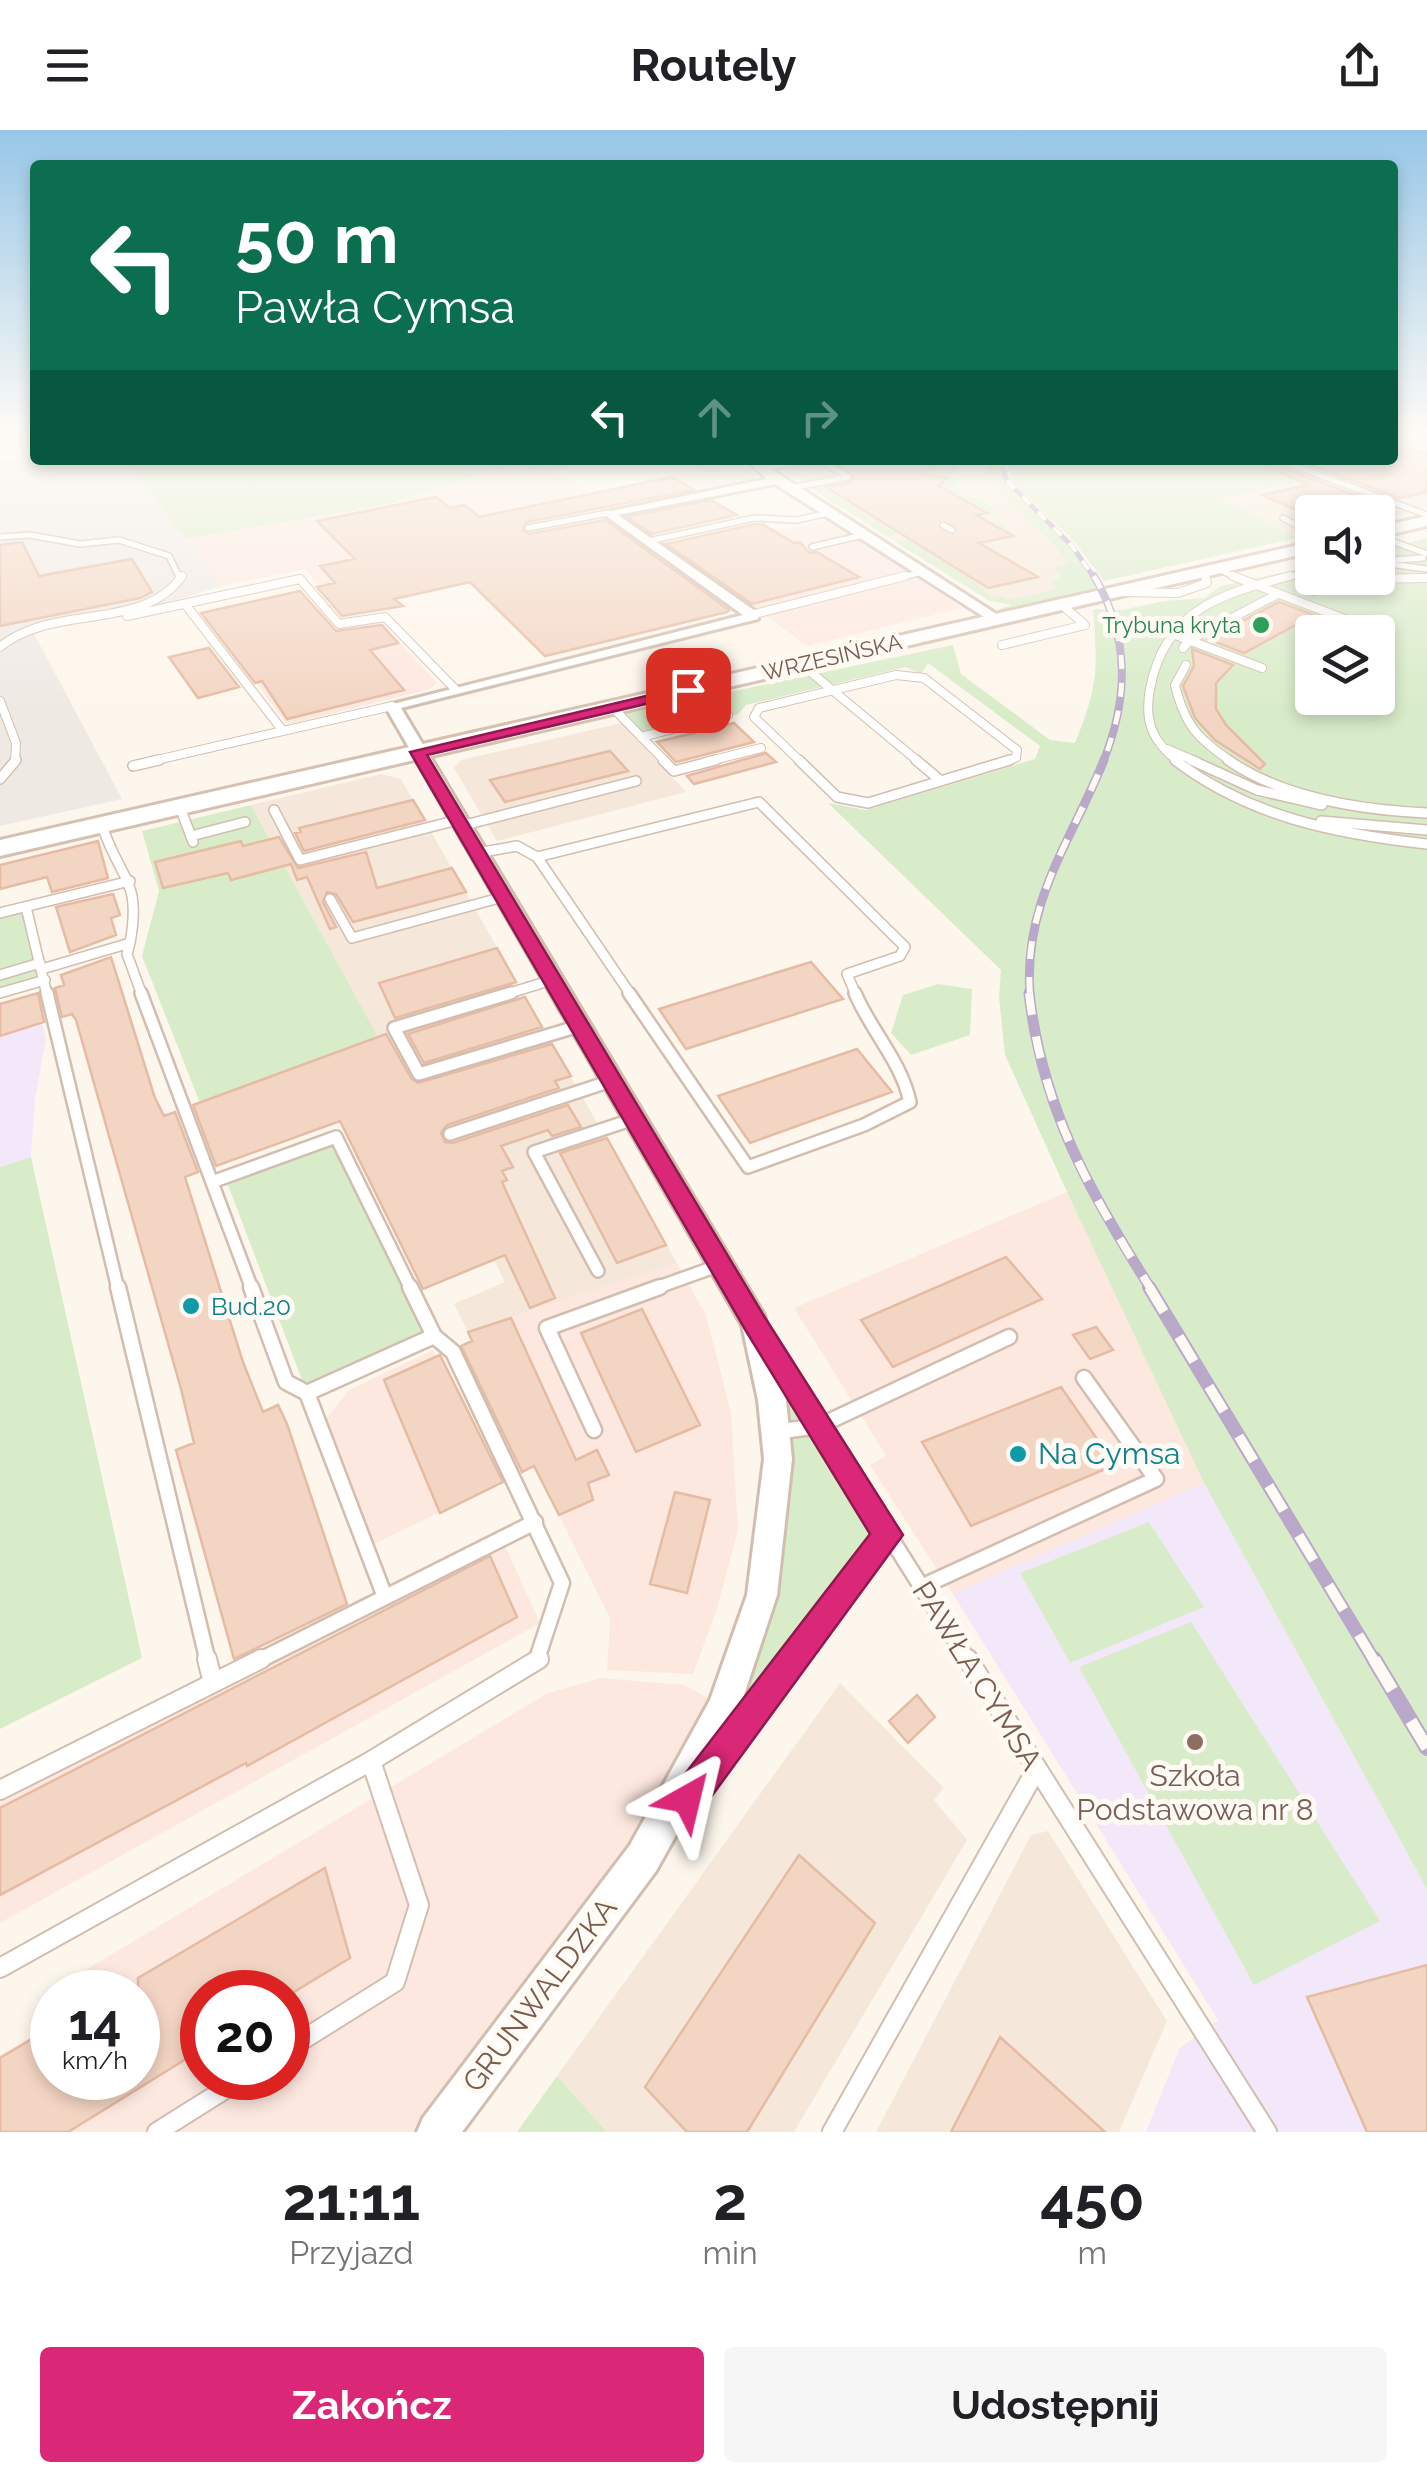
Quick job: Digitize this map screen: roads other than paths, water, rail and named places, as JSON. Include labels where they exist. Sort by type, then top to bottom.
[{"type":"street","points":[[625,525],[751,614]]},
{"type":"street","points":[[848,525],[997,620]]},
{"type":"street","name":"WRZESIŃSKA","points":[[0,848],[1118,592],[1178,585],[1211,571],[1295,552]]},
{"type":"street","points":[[392,706],[751,614]]},
{"type":"street","name":"PAWŁA CYMSA","points":[[392,706],[755,1324]]},
{"type":"street","name":"GRUNWALDZKA","points":[[437,2132],[643,1858],[724,1707],[762,1595],[778,1459],[755,1324]]},
{"type":"lane","points":[[528,528],[543,525]]},
{"type":"lane","points":[[649,542],[722,525]]},
{"type":"lane","points":[[944,525],[952,530]]},
{"type":"lane","points":[[0,537],[30,535],[80,544],[119,540],[169,556],[182,577],[173,593],[148,603],[34,627],[0,647]]},
{"type":"lane","points":[[812,546],[863,535]]},
{"type":"lane","points":[[1395,542],[1427,556]]},
{"type":"lane","points":[[1395,560],[1427,556]]},
{"type":"lane","points":[[1395,565],[1427,570]]},
{"type":"lane","points":[[1211,571],[1333,615]]},
{"type":"lane","points":[[751,614],[922,572]]},
{"type":"lane","points":[[1295,575],[1212,602],[1170,633],[1155,654],[1146,710],[1151,733],[1168,757],[1180,766],[1263,808],[1310,826],[1427,844]]},
{"type":"lane","points":[[127,616],[300,578],[339,624],[386,616],[456,690]]},
{"type":"lane","points":[[1395,578],[1427,578]]},
{"type":"lane","points":[[1178,585],[1212,602]]},
{"type":"lane","points":[[1183,648],[1190,640],[1276,595]]},
{"type":"lane","points":[[185,604],[283,732]]},
{"type":"lane","points":[[1002,645],[1084,625],[1062,605]]},
{"type":"lane","points":[[1170,633],[1262,668]]},
{"type":"lane","points":[[801,664],[941,781]]},
{"type":"lane","points":[[1186,665],[1175,685],[1178,710],[1210,746],[1270,781],[1372,810]]},
{"type":"lane","points":[[896,675],[924,678],[1018,750],[1016,758],[941,781],[868,803],[836,797],[754,717],[758,708],[896,675]]},
{"type":"lane","points":[[0,701],[16,741],[18,760],[10,774],[0,779]]},
{"type":"lane","points":[[133,766],[392,706]]},
{"type":"lane","points":[[612,708],[674,772],[762,748]]},
{"type":"lane","points":[[640,737],[728,716]]},
{"type":"lane","points":[[1163,746],[1258,790],[1320,804],[1427,813]]},
{"type":"lane","points":[[274,810],[300,860],[636,781]]},
{"type":"lane","points":[[477,853],[519,844],[537,857],[748,1167],[864,1125],[910,1102],[904,1074],[880,1043],[846,974],[900,956],[905,947],[770,809],[759,802],[750,803],[537,857]]},
{"type":"lane","points":[[180,807],[192,839],[245,822]]},
{"type":"lane","points":[[1263,808],[1338,823],[1427,830]]},
{"type":"lane","points":[[102,825],[130,881],[136,904],[128,954],[286,1382],[307,1393],[385,1597]]},
{"type":"lane","points":[[0,914],[130,881]]},
{"type":"lane","points":[[330,899],[352,938],[503,897]]},
{"type":"lane","points":[[26,907],[213,1683]]},
{"type":"lane","points":[[0,993],[42,971],[130,943]]},
{"type":"lane","points":[[0,975],[42,971]]},
{"type":"lane","points":[[552,980],[394,1028],[418,1074],[579,1026]]},
{"type":"lane","points":[[450,1134],[612,1081]]},
{"type":"lane","points":[[598,1271],[534,1152],[634,1120]]},
{"type":"lane","points":[[0,1968],[371,1760],[538,1660],[562,1584],[453,1352],[434,1336],[336,1137],[212,1182]]},
{"type":"lane","points":[[594,1430],[546,1328],[720,1265]]},
{"type":"lane","name":"PAWŁA CYMSA","points":[[755,1324],[1267,2132]]},
{"type":"lane","points":[[307,1393],[434,1336]]},
{"type":"lane","points":[[775,1432],[819,1426],[1010,1336]]},
{"type":"lane","points":[[922,1588],[1156,1479],[1084,1378]]},
{"type":"lane","points":[[0,1790],[535,1522]]},
{"type":"lane","name":"GRUNWALDZKA","points":[[643,1858],[888,1535]]},
{"type":"lane","points":[[310,2035],[395,1982],[419,1905],[371,1760]]},
{"type":"lane","points":[[832,2132],[1036,1770]]},
{"type":"lane","points":[[156,2132],[208,2100]]},
{"type":"railway","points":[[1051,525],[1095,579]]},
{"type":"railway","points":[[1094,576],[1114,622],[1122,668],[1118,715],[1103,762]]},
{"type":"railway","points":[[1030,995],[1030,962],[1042,901],[1104,760]]},
{"type":"railway","points":[[1029,993],[1035,1035],[1057,1112],[1089,1183],[1151,1289]]},
{"type":"railway","points":[[1149,1287],[1375,1662]]},
{"type":"railway","points":[[1374,1659],[1427,1748]]},
{"type":"place","name":"Trybuna kryta","points":[[1261,625]]},
{"type":"place","name":"Bud.20","points":[[191,1306]]},
{"type":"place","name":"Na Cymsa","points":[[1018,1454]]},
{"type":"place","name":"Szkoła Podstawowa nr 8","points":[[1195,1742]]}]
